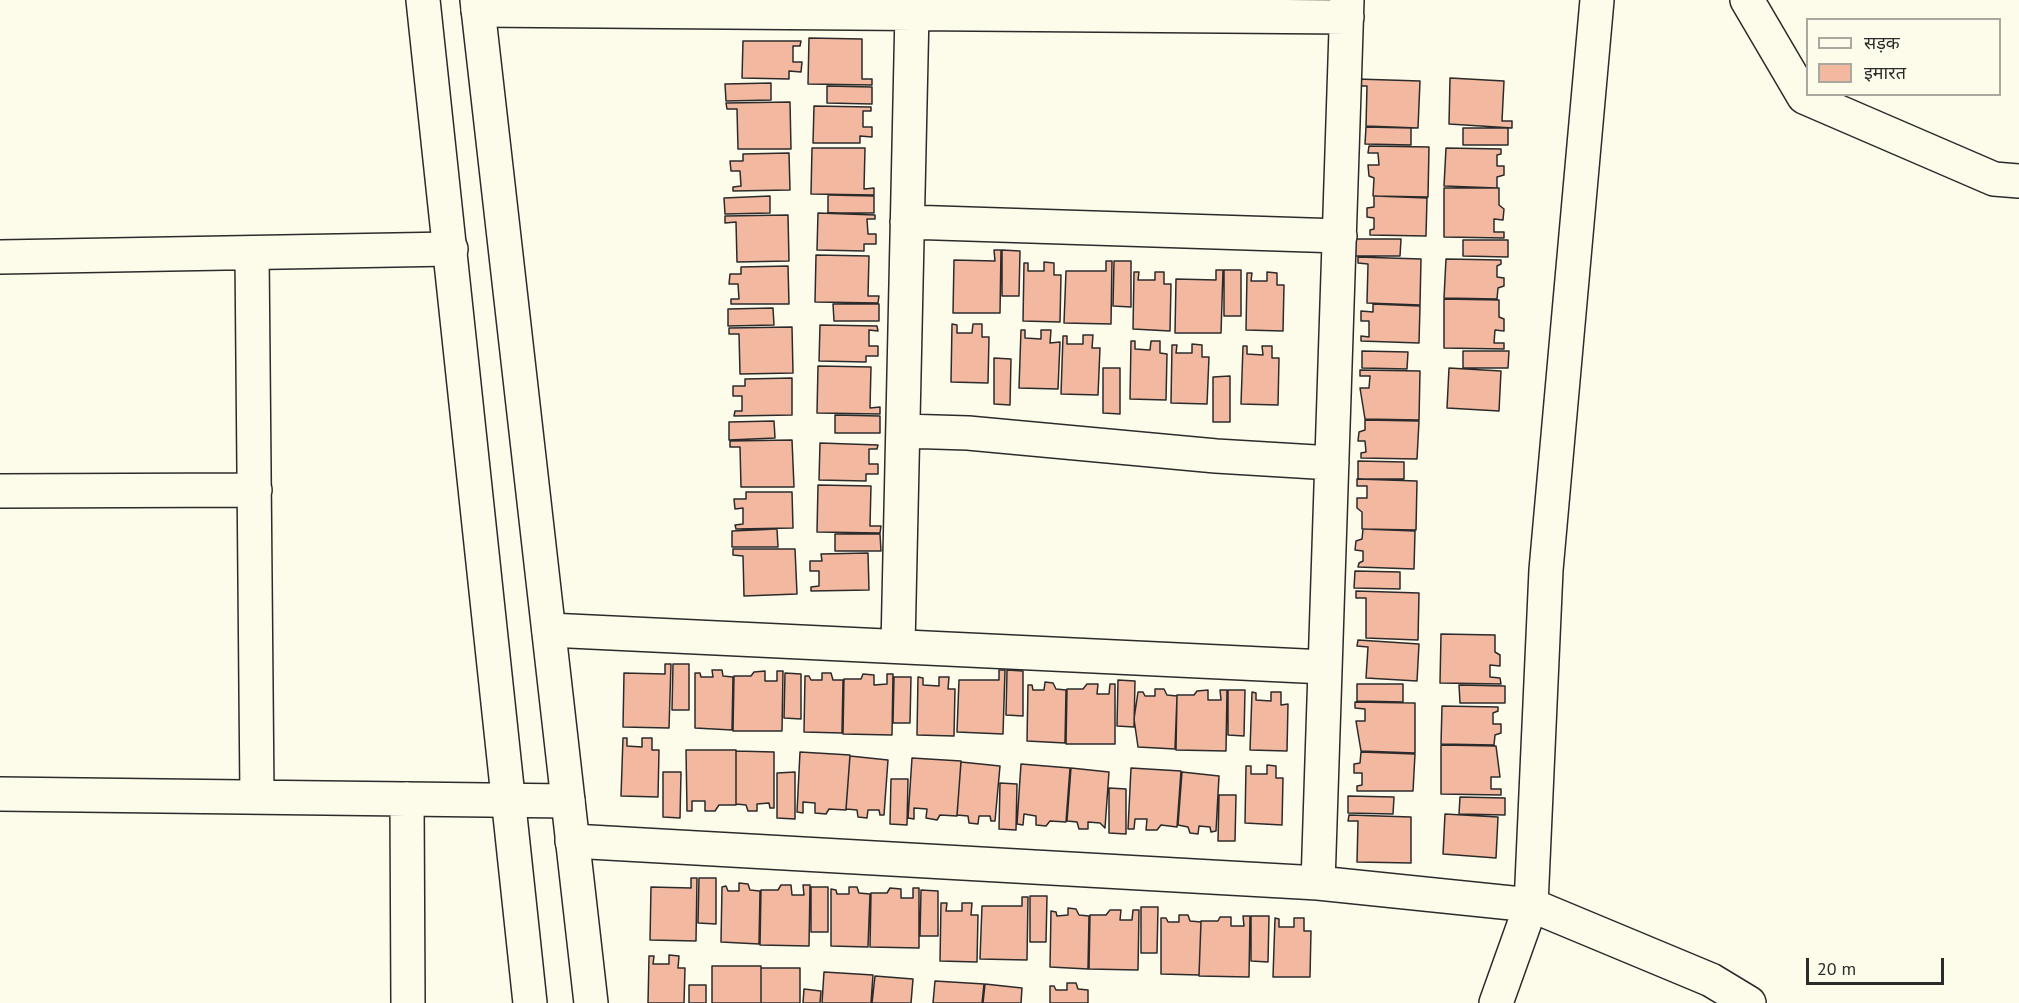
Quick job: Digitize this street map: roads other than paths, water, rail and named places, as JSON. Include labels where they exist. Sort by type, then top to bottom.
[{"type":"street","points":[[423,0],[530,1003]]},
{"type":"street","points":[[1496,1003],[1530,905],[1546,570],[1597,0]]},
{"type":"street","points":[[1747,0],[1804,97],[1994,179],[2019,181]]},
{"type":"street","points":[[591,1003],[478,5],[912,12],[1347,9],[1318,883]]},
{"type":"street","points":[[898,646],[912,12]]},
{"type":"street","points":[[907,222],[1340,236]]},
{"type":"street","points":[[0,257],[451,249]]},
{"type":"street","points":[[252,253],[257,797]]},
{"type":"street","points":[[903,431],[968,433],[1216,456],[1332,463]]},
{"type":"street","points":[[0,491],[255,490]]},
{"type":"street","points":[[549,630],[1325,667]]},
{"type":"street","points":[[0,794],[568,801]]},
{"type":"street","points":[[407,799],[408,1003]]},
{"type":"street","points":[[572,841],[1318,883],[1530,905],[1711,980],[1749,1003]]}]
